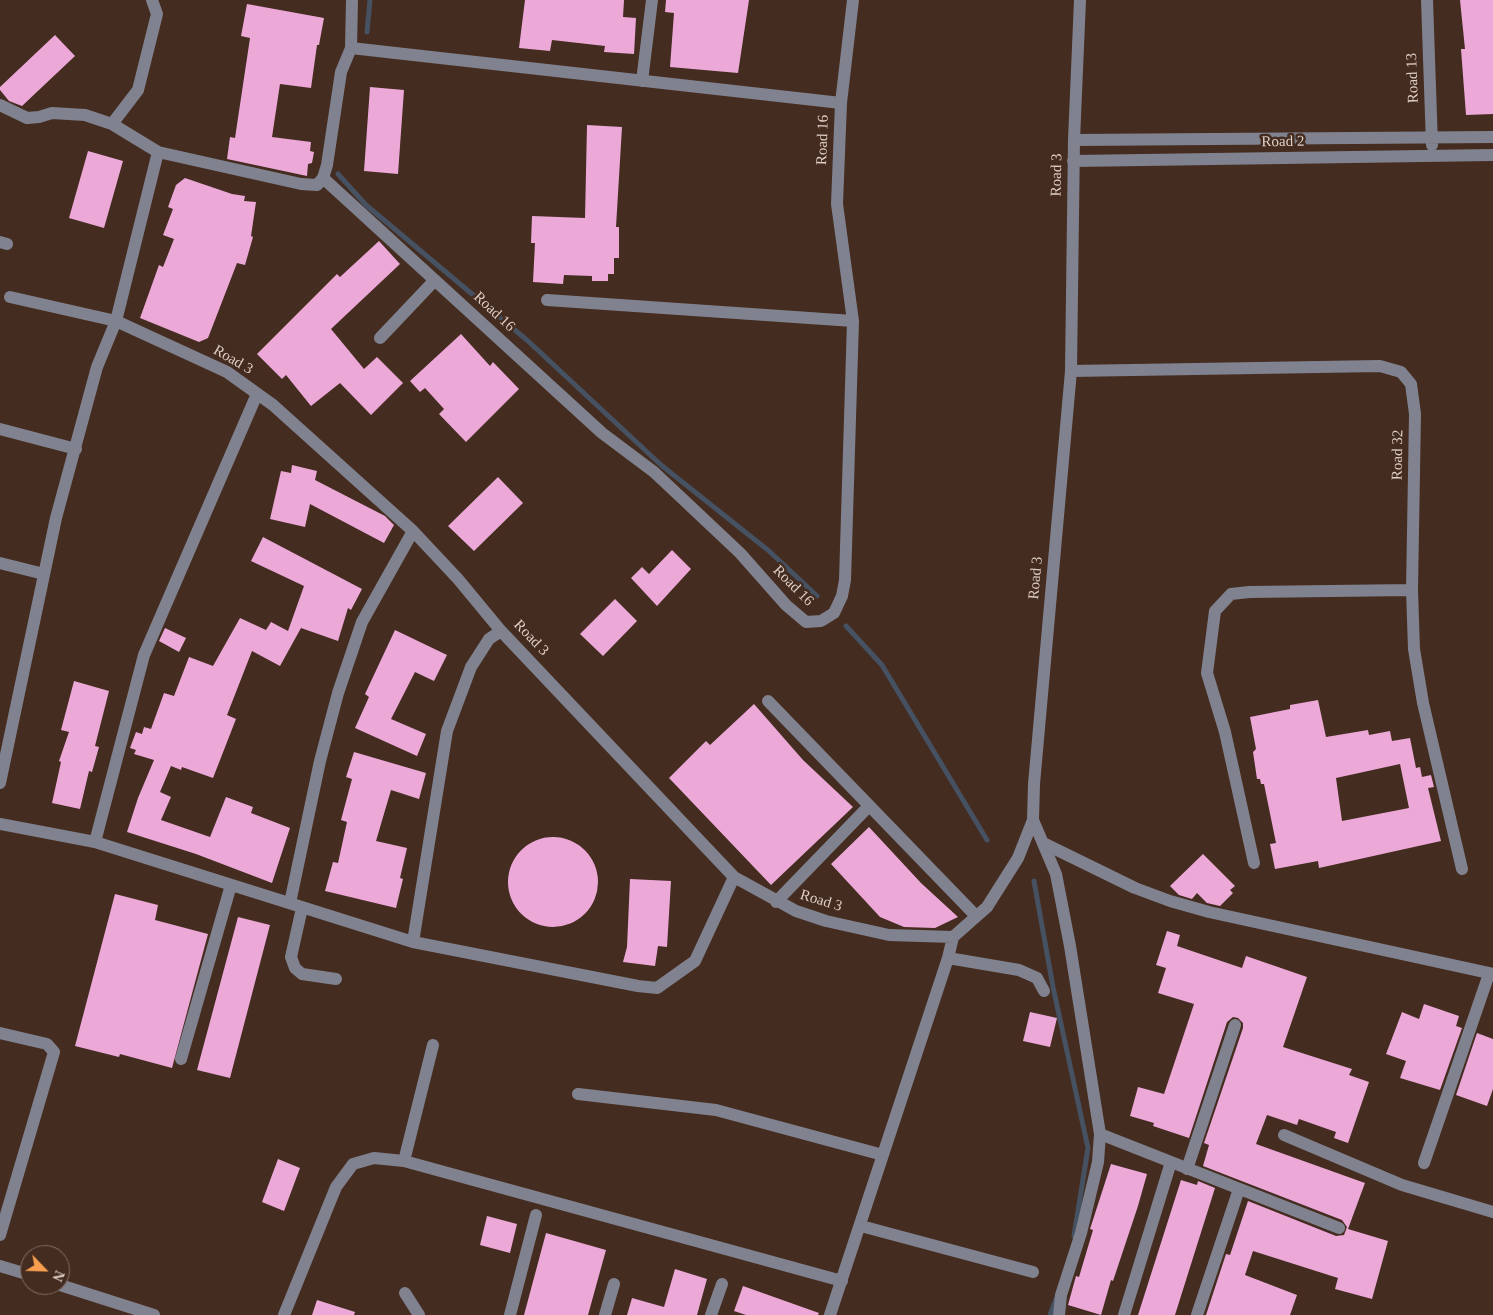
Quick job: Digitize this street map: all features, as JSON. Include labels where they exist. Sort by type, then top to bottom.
[{"type":"street","points":[[112,124],[138,90],[157,14],[152,0]]},
{"type":"street","points":[[0,105],[27,118],[65,113],[85,115],[112,124],[158,152],[301,184],[317,185],[323,178],[329,157],[341,72],[351,48],[352,0]]},
{"type":"street","points":[[642,81],[652,0]]},
{"type":"street","name":"Road 16","points":[[323,178],[602,434],[654,472],[740,553],[786,605],[806,622],[821,621],[834,613],[844,588],[853,321],[837,204],[841,103],[853,0]]},
{"type":"street","name":"Road 3","points":[[10,297],[116,321],[227,372],[273,405],[413,531],[458,579],[502,631],[734,877],[796,912],[889,935],[953,937],[988,907],[1018,858],[1033,820],[1034,784],[1071,371],[1073,162],[1080,0]]},
{"type":"street","name":"Road 13","points":[[1427,0],[1432,156]]},
{"type":"street","points":[[351,48],[841,103]]},
{"type":"street","name":"Road 2","points":[[1074,140],[1493,137]]},
{"type":"street","points":[[0,783],[15,702],[39,607],[56,518],[97,367],[116,321],[158,152]]},
{"type":"street","name":"Road 2","points":[[1073,162],[1493,154]]},
{"type":"street","points":[[380,338],[436,280]]},
{"type":"street","points":[[547,300],[853,321]]},
{"type":"street","name":"Road 32","points":[[1071,371],[1380,366],[1401,372],[1411,384],[1414,414],[1412,590],[1414,649],[1423,703],[1462,869]]},
{"type":"street","points":[[95,842],[144,655],[257,394]]},
{"type":"street","points":[[0,429],[76,448]]},
{"type":"street","points":[[336,979],[302,974],[294,968],[291,956],[296,906],[320,761],[338,692],[362,622],[413,531]]},
{"type":"street","points":[[0,563],[44,574]]},
{"type":"street","points":[[1254,862],[1225,732],[1207,674],[1215,611],[1231,594],[1249,592],[1412,590]]},
{"type":"street","points":[[413,942],[448,731],[471,667],[489,639],[502,631]]},
{"type":"street","points":[[768,701],[976,916]]},
{"type":"street","points":[[776,902],[869,806]]},
{"type":"street","points":[[1033,820],[1056,874],[1070,946],[1100,1134],[1098,1162],[1081,1233],[1061,1295],[1059,1315]]},
{"type":"street","points":[[0,824],[95,842],[413,942],[638,986],[658,988],[695,961],[734,877]]},
{"type":"street","points":[[1043,843],[1135,888],[1170,901],[1209,912],[1491,974],[1424,1163]]},
{"type":"street","points":[[181,1059],[232,885]]},
{"type":"street","points":[[830,1315],[861,1226],[948,958],[953,937]]},
{"type":"street","points":[[948,958],[1019,970],[1037,978],[1044,991]]},
{"type":"street","points":[[1187,1169],[1235,1025]]},
{"type":"street","points":[[0,1033],[47,1044],[54,1052],[0,1235]]},
{"type":"street","points":[[404,1161],[433,1045]]},
{"type":"street","points":[[578,1094],[716,1110],[883,1155]]},
{"type":"street","points":[[1100,1134],[1339,1228]]},
{"type":"street","points":[[1284,1135],[1402,1185],[1493,1212]]},
{"type":"street","points":[[284,1315],[336,1187],[353,1164],[374,1158],[404,1161],[842,1281]]},
{"type":"street","points":[[1124,1315],[1171,1162]]},
{"type":"street","points":[[1197,1315],[1239,1189]]},
{"type":"street","points":[[510,1315],[536,1215]]},
{"type":"street","points":[[861,1226],[1033,1272]]},
{"type":"street","points":[[0,1266],[20,1272]]},
{"type":"street","points":[[605,1315],[614,1284]]},
{"type":"street","points":[[711,1315],[722,1284]]},
{"type":"street","points":[[70,1288],[154,1315]]},
{"type":"street","points":[[405,1293],[419,1315]]},
{"type":"building","points":[[525,0],[624,0],[623,17],[636,18],[634,54],[604,52],[605,46],[552,40],[550,51],[519,48]]},
{"type":"building","points":[[666,0],[749,0],[738,73],[670,67],[674,13],[665,12]]},
{"type":"building","points":[[1460,0],[1493,0],[1493,114],[1466,115],[1461,49],[1465,49]]},
{"type":"building","points":[[247,4],[324,18],[319,45],[317,45],[311,88],[280,84],[272,137],[311,142],[310,151],[314,152],[312,163],[308,164],[307,176],[227,159],[230,137],[235,138],[250,38],[241,36]]},
{"type":"building","points":[[55,35],[75,56],[22,106],[9,101],[0,90],[0,87]]},
{"type":"building","points":[[370,87],[404,90],[398,174],[364,171]]},
{"type":"building","points":[[587,125],[622,127],[616,227],[619,227],[619,258],[614,258],[614,274],[608,274],[608,281],[592,281],[592,276],[564,275],[563,284],[533,282],[535,243],[531,243],[532,216],[585,218]]},
{"type":"building","points":[[88,151],[123,161],[104,228],[69,218]]},
{"type":"building","points":[[185,178],[232,194],[245,196],[244,201],[256,202],[251,236],[253,237],[245,265],[237,263],[208,338],[199,342],[140,318],[159,265],[163,267],[174,239],[163,235],[173,209],[168,207],[176,185]]},
{"type":"building","points":[[379,241],[400,264],[331,329],[364,369],[377,357],[403,383],[371,415],[340,383],[311,406],[286,375],[282,379],[257,354],[337,274],[340,277]]},
{"type":"building","points":[[461,334],[490,366],[493,362],[519,389],[466,442],[439,414],[444,409],[425,388],[420,392],[410,381]]},
{"type":"building","points":[[292,465],[317,471],[315,480],[385,516],[394,525],[384,543],[310,504],[305,527],[270,519],[281,471],[291,473]]},
{"type":"building","points":[[498,477],[523,503],[474,551],[448,526]]},
{"type":"building","points":[[263,537],[362,589],[351,610],[348,608],[338,641],[301,628],[280,666],[252,651],[227,715],[236,719],[213,778],[182,767],[181,770],[171,766],[160,792],[171,797],[161,820],[210,837],[226,797],[253,807],[251,813],[290,828],[272,883],[196,854],[127,832],[138,798],[154,760],[134,754],[136,750],[130,748],[136,732],[142,734],[144,727],[151,729],[164,693],[174,696],[189,657],[213,666],[240,618],[266,630],[271,622],[288,631],[304,586],[251,561]]},
{"type":"building","points":[[672,550],[691,569],[657,606],[631,578],[642,567],[649,574]]},
{"type":"building","points":[[615,599],[637,621],[603,656],[580,634]]},
{"type":"building","points":[[165,628],[186,638],[179,652],[159,641]]},
{"type":"building","points":[[395,630],[447,655],[434,681],[415,672],[391,719],[426,734],[417,756],[355,728],[369,697],[365,694]]},
{"type":"building","points":[[74,681],[109,691],[95,746],[99,747],[92,772],[89,771],[80,809],[52,803],[61,762],[59,761],[69,732],[61,730]]},
{"type":"building","points":[[1318,700],[1326,737],[1368,730],[1369,735],[1390,731],[1392,741],[1410,738],[1416,768],[1420,767],[1422,777],[1431,775],[1434,787],[1428,788],[1441,841],[1319,868],[1318,861],[1275,869],[1270,844],[1276,843],[1264,784],[1261,784],[1260,779],[1257,779],[1253,752],[1256,749],[1250,717],[1290,709],[1290,705]],"holes":[[[1400,764],[1409,808],[1342,821],[1336,778]]]},
{"type":"building","points":[[754,704],[803,760],[853,807],[771,885],[669,778],[706,741],[710,745]]},
{"type":"building","points":[[354,752],[426,773],[419,799],[391,790],[376,841],[407,848],[400,878],[403,879],[396,908],[325,891],[333,862],[338,863],[347,822],[341,820],[352,779],[346,777]]},
{"type":"building","points":[[869,827],[921,883],[958,917],[935,928],[904,927],[880,917],[831,864]]},
{"type":"building","points":[[553,837],[562,838],[578,845],[590,857],[597,873],[597,891],[590,907],[578,919],[562,926],[553,927],[544,926],[528,919],[516,907],[509,891],[508,882],[509,873],[516,857],[528,845],[544,838]]},
{"type":"building","points":[[1203,854],[1235,886],[1230,890],[1233,893],[1220,906],[1207,903],[1197,893],[1192,899],[1179,895],[1170,886]]},
{"type":"building","points":[[630,879],[671,881],[667,947],[658,946],[655,966],[623,962],[627,947]]},
{"type":"building","points":[[115,894],[158,905],[155,920],[208,934],[172,1068],[120,1054],[119,1057],[75,1046]]},
{"type":"building","points":[[238,917],[270,925],[230,1078],[197,1070]]},
{"type":"building","points":[[1167,931],[1180,935],[1177,946],[1242,968],[1246,956],[1307,977],[1283,1047],[1352,1069],[1349,1075],[1369,1082],[1348,1143],[1334,1138],[1336,1132],[1299,1119],[1297,1125],[1267,1115],[1256,1144],[1365,1183],[1348,1229],[1388,1241],[1372,1299],[1335,1289],[1338,1278],[1253,1251],[1245,1275],[1297,1295],[1290,1315],[1206,1315],[1226,1254],[1230,1255],[1248,1201],[1336,1236],[1344,1235],[1347,1227],[1342,1220],[1203,1166],[1209,1145],[1204,1143],[1243,1028],[1243,1023],[1238,1018],[1233,1017],[1227,1022],[1189,1138],[1153,1126],[1154,1123],[1130,1116],[1138,1087],[1164,1094],[1194,1004],[1158,993],[1166,968],[1156,965]]},
{"type":"building","points":[[1424,1004],[1459,1016],[1456,1026],[1462,1028],[1440,1090],[1400,1078],[1406,1061],[1386,1054],[1402,1012],[1419,1019]]},
{"type":"building","points":[[1030,1012],[1057,1018],[1050,1047],[1023,1041]]},
{"type":"building","points":[[1477,1033],[1493,1039],[1493,1089],[1487,1106],[1456,1095]]},
{"type":"building","points":[[278,1159],[300,1168],[284,1211],[262,1202]]},
{"type":"building","points":[[1111,1164],[1147,1174],[1101,1315],[1068,1305],[1076,1276],[1079,1277],[1093,1230],[1090,1229]]},
{"type":"building","points":[[1181,1180],[1197,1185],[1198,1181],[1215,1188],[1175,1315],[1138,1315]]},
{"type":"building","points":[[487,1216],[517,1224],[510,1253],[480,1245]]},
{"type":"building","points":[[546,1233],[606,1250],[588,1315],[524,1315]]},
{"type":"building","points":[[675,1269],[707,1279],[697,1315],[627,1315],[632,1298],[664,1307]]},
{"type":"building","points":[[743,1286],[819,1313],[818,1315],[746,1315],[734,1311]]},
{"type":"building","points":[[317,1300],[355,1312],[354,1315],[312,1315]]},
{"type":"waterway","points":[[367,32],[370,0]]},
{"type":"waterway","points":[[338,174],[366,205],[528,341],[661,465],[769,551],[817,596]]},
{"type":"waterway","points":[[846,626],[882,665],[987,840]]},
{"type":"waterway","points":[[1034,881],[1053,987],[1088,1148],[1074,1236]]},
{"type":"waterway","points":[[1050,1315],[1056,1299]]}]
